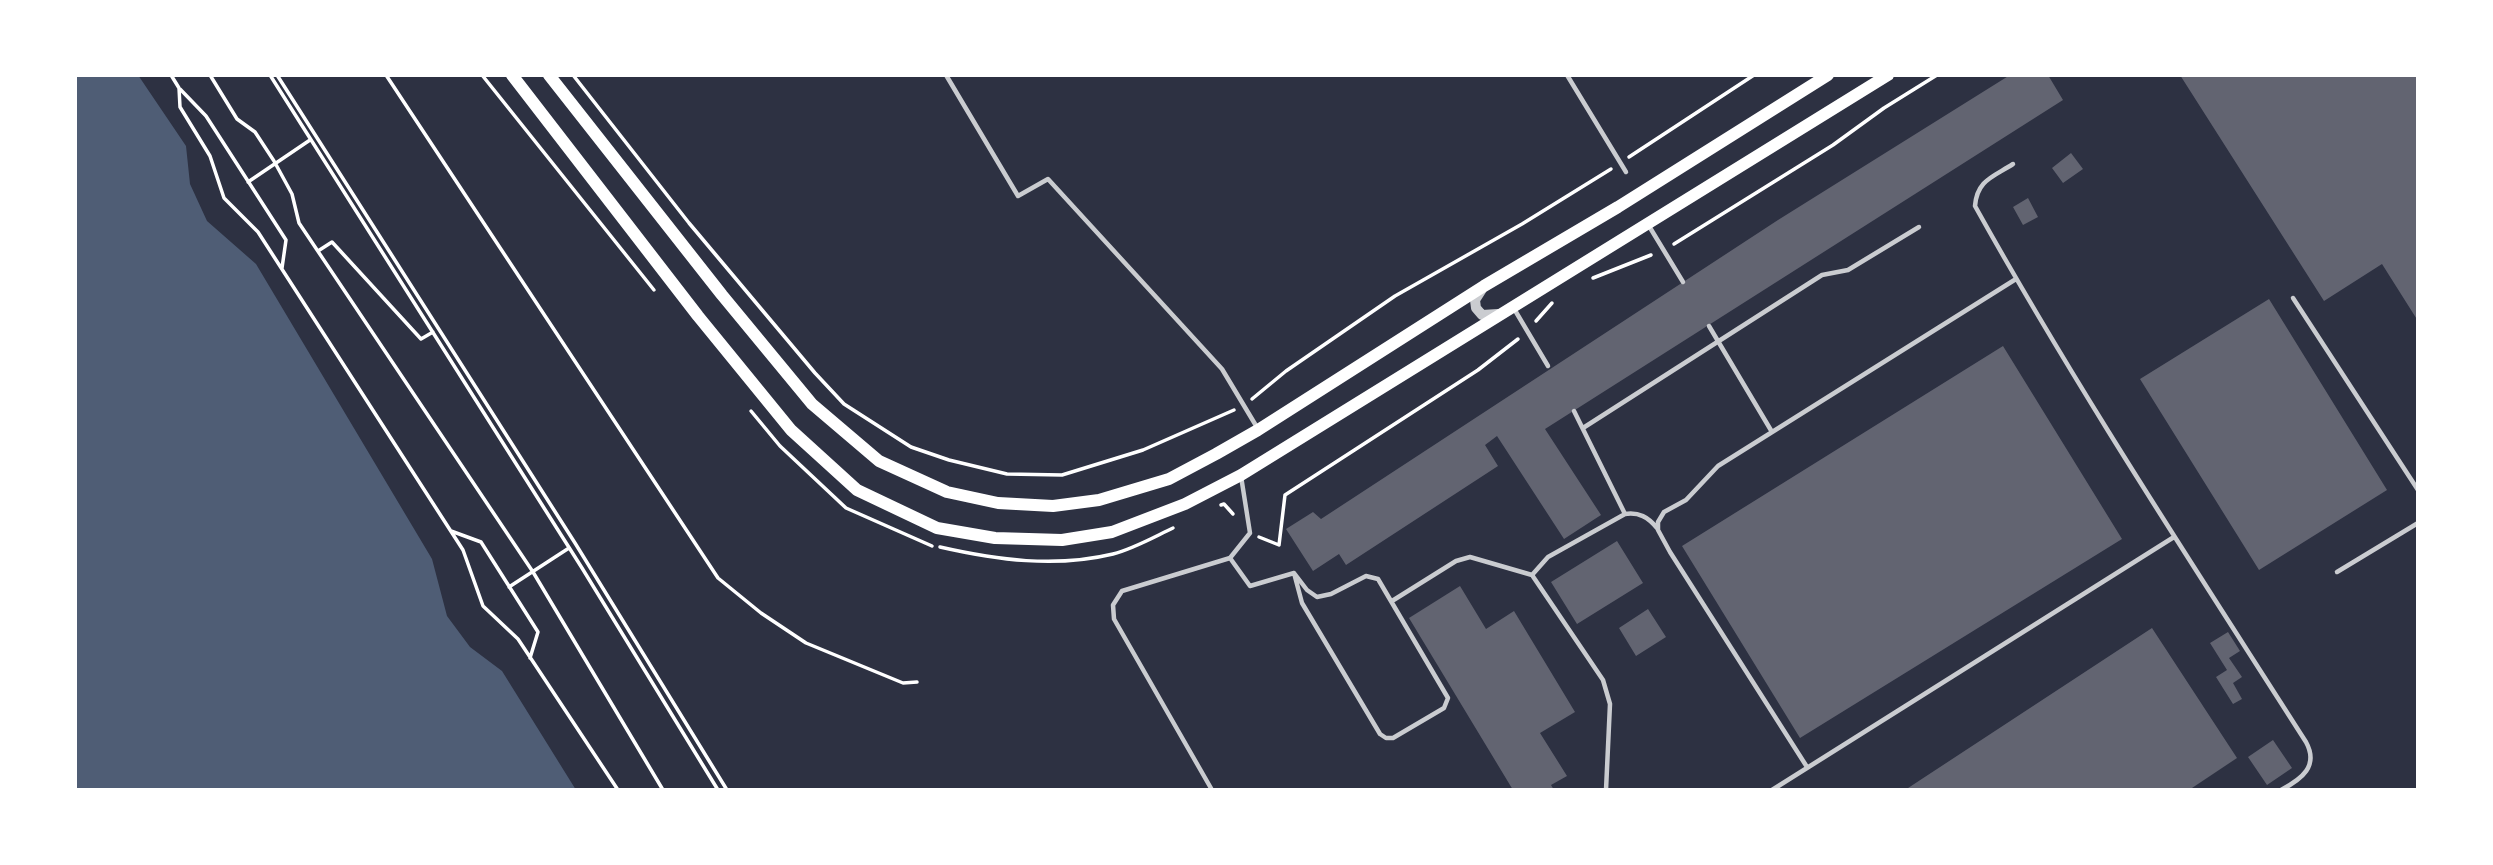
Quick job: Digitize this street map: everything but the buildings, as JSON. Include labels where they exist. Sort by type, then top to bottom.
[{"type":"main road","points":[[512,75],[698,316],[791,430],[857,490],[937,528],[995,538],[1062,540],[1112,531],[1185,504],[1241,475],[1888,75]]},
{"type":"main road","points":[[549,75],[722,295],[812,404],[879,461],[947,492],[998,503],[1053,506],[1099,500],[1168,479],[1258,430],[1484,286],[1618,207],[1828,75]]},
{"type":"street","points":[[1484,286],[1475,300],[1476,308],[1482,315],[1507,310]]},
{"type":"lane","points":[[946,75],[1017,196],[1048,179],[1222,369],[1258,430]]},
{"type":"lane","points":[[1567,75],[1626,172]]},
{"type":"lane","points":[[2013,164],[1980,185],[1975,206],[2016,279],[2174,537],[2311,752],[2312,761],[2305,772],[2281,790]]},
{"type":"lane","points":[[1648,224],[1683,282]]},
{"type":"lane","points":[[1583,428],[1822,275],[1848,270],[1919,227]]},
{"type":"lane","points":[[1658,530],[1658,522],[1664,512],[1686,500],[1718,466],[2016,279]]},
{"type":"lane","points":[[2293,298],[2418,490]]},
{"type":"lane","points":[[1507,310],[1527,332],[1548,366]]},
{"type":"lane","points":[[1709,326],[1772,432]]},
{"type":"lane","points":[[1574,411],[1625,514]]},
{"type":"lane","points":[[1212,790],[1114,619],[1113,605],[1122,591],[1230,558],[1250,533],[1241,475]]},
{"type":"lane","points":[[1532,575],[1548,557],[1625,514],[1641,514],[1658,530],[1807,767]]},
{"type":"lane","points":[[2337,572],[2418,523]]},
{"type":"lane","points":[[1772,790],[2174,537]]},
{"type":"lane","points":[[1392,601],[1456,561],[1470,557],[1532,575],[1603,680],[1610,704],[1606,790]]},
{"type":"lane","points":[[1230,558],[1250,586],[1294,573]]},
{"type":"lane","points":[[1294,573],[1307,590],[1317,597],[1331,594],[1366,576],[1378,579],[1448,698],[1444,708],[1393,738],[1380,734],[1302,603],[1294,573]]},
{"type":"path","points":[[171,75],[179,88],[206,116],[286,240],[282,269]]},
{"type":"path","points":[[210,75],[237,119],[255,132],[276,164],[292,194],[299,223],[533,572],[663,790]]},
{"type":"path","points":[[270,75],[575,543],[727,790]]},
{"type":"path","points":[[277,75],[719,790]]},
{"type":"path","points":[[386,75],[718,578],[761,613],[806,643],[903,683],[917,682]]},
{"type":"path","points":[[573,75],[689,223],[844,404],[911,447],[949,460],[1007,474],[1062,475],[1143,450],[1245,405],[1286,372],[1395,296],[1522,224],[1621,163],[1754,75]]},
{"type":"path","points":[[1589,280],[1664,250],[1833,145],[1884,108],[1937,75]]},
{"type":"path","points":[[179,88],[180,107],[210,156],[224,198],[258,232],[451,531],[463,550],[483,606],[517,639],[618,790]]},
{"type":"path","points":[[248,182],[316,137]]},
{"type":"path","points":[[318,251],[332,242],[421,339],[435,331]]},
{"type":"path","points":[[1215,509],[1224,504],[1250,533],[1279,545],[1285,495],[1478,370],[1527,332],[1555,300]]},
{"type":"path","points":[[451,531],[481,542],[538,632],[530,658]]},
{"type":"path","points":[[509,587],[575,543]]},
{"type":"water","points":[[75,75],[138,75],[186,146],[190,184],[207,221],[256,264],[432,559],[447,616],[470,647],[502,671],[576,790],[75,790]]}]
